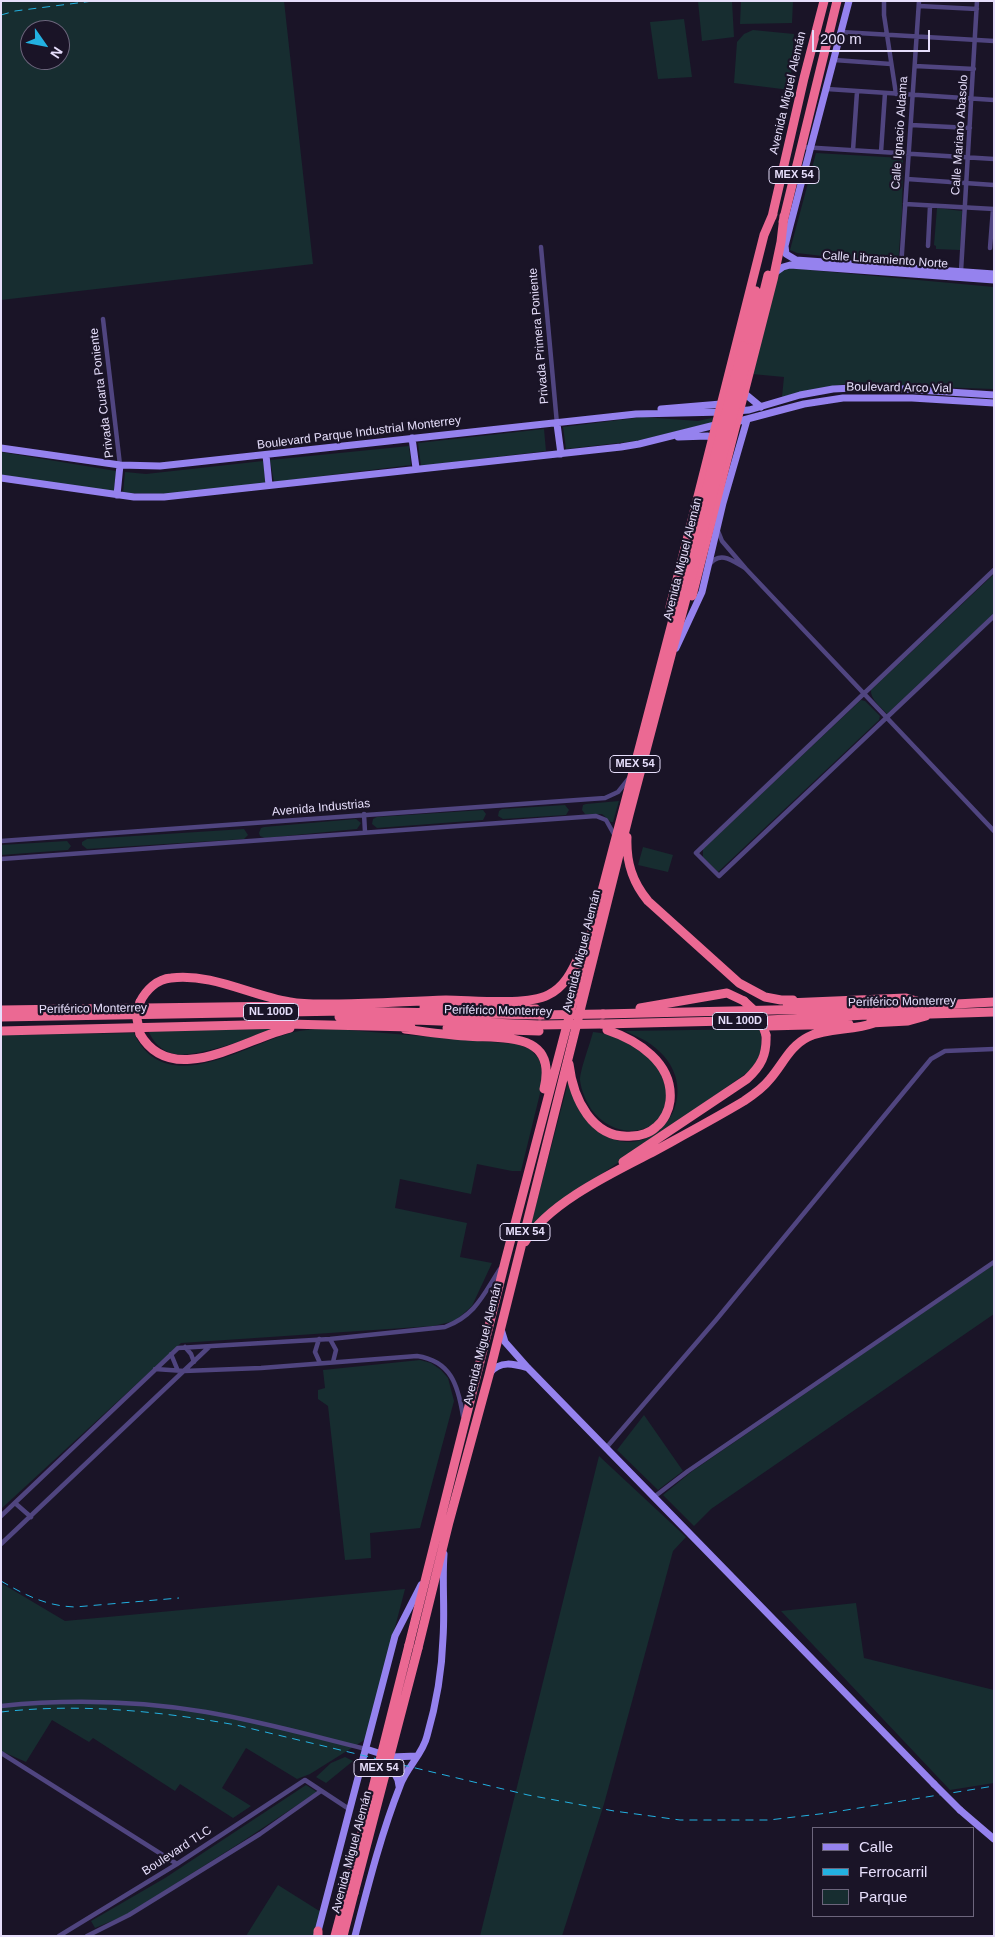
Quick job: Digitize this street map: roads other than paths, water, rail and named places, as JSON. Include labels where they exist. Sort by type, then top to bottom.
[{"type":"highway","name":"Avenida Miguel Alemán","points":[[746,347],[797,107],[824,1]]},
{"type":"highway","name":"Avenida Miguel Alemán","points":[[335,1936],[350,1892],[414,1647],[489,1374],[629,815],[676,636],[685,586],[746,347],[806,147],[836,1]]},
{"type":"highway","points":[[672,622],[670,612],[672,600],[764,235],[773,214]]},
{"type":"highway","points":[[676,636],[692,598],[721,483],[732,445],[742,421],[740,411],[775,276],[784,216]]},
{"type":"highway","points":[[724,391],[735,396],[744,394]]},
{"type":"highway","points":[[713,440],[717,435],[725,433],[730,437],[732,445]]},
{"type":"highway","name":"Avenida Miguel Alemán","points":[[414,1647],[428,1571],[464,1422],[672,622],[685,586]]},
{"type":"highway","points":[[629,815],[626,849],[629,864],[637,886],[648,901],[733,978],[752,992],[773,999],[810,1001]]},
{"type":"highway","points":[[1,1010],[536,1000],[549,995],[565,982],[588,942]]},
{"type":"highway","points":[[304,1004],[280,1000],[222,983],[182,977],[168,978],[161,980],[150,989],[140,1002],[137,1019],[140,1034],[150,1048],[162,1056],[175,1059],[192,1059],[217,1054],[286,1028],[308,1025]]},
{"type":"highway","points":[[608,1175],[634,1154],[747,1079],[757,1069],[765,1056],[766,1036],[759,1015],[744,1000],[726,993],[640,1008]]},
{"type":"highway","points":[[604,1011],[906,998],[930,1010]]},
{"type":"highway","name":"Periférico Monterrey","points":[[1,1023],[348,1017],[539,1028],[603,1028],[900,1013],[994,1002]]},
{"type":"highway","points":[[358,1004],[541,1012]]},
{"type":"highway","points":[[603,1028],[908,1021],[930,1010]]},
{"type":"highway","name":"Periférico Monterrey","points":[[1,1018],[344,1011],[930,1010],[994,1012]]},
{"type":"highway","points":[[520,1251],[530,1234],[545,1218],[561,1206],[608,1175],[745,1100],[765,1084],[790,1051],[806,1038],[814,1034],[855,1028],[874,1022]]},
{"type":"highway","points":[[1,1031],[308,1025],[539,1028]]},
{"type":"highway","points":[[375,1026],[453,1035],[512,1038],[531,1045],[544,1061],[547,1074],[536,1126],[536,1144]]},
{"type":"highway","points":[[569,1057],[570,1073],[575,1094],[585,1113],[600,1128],[614,1136],[621,1137],[642,1134],[655,1128],[665,1116],[670,1103],[668,1078],[659,1063],[645,1049],[628,1038],[603,1028]]},
{"type":"highway","name":"Avenida Miguel Alemán","points":[[343,1936],[350,1892]]},
{"type":"street","points":[[775,276],[790,226],[806,147],[827,89],[849,1]]},
{"type":"street","points":[[884,1],[886,34],[896,94]]},
{"type":"street","name":"Calle Mariano Abasolo","points":[[961,271],[977,1]]},
{"type":"street","points":[[919,4],[977,9]]},
{"type":"street","name":"Calle Ignacio Aldama","points":[[901,267],[919,4]]},
{"type":"street","points":[[842,32],[994,41]]},
{"type":"street","points":[[834,60],[891,64]]},
{"type":"street","points":[[915,66],[974,70]]},
{"type":"street","points":[[827,89],[994,100]]},
{"type":"street","points":[[853,150],[857,92]]},
{"type":"street","points":[[881,152],[885,93]]},
{"type":"street","points":[[911,125],[970,128]]},
{"type":"street","points":[[806,147],[994,160]]},
{"type":"street","points":[[907,179],[994,184]]},
{"type":"street","points":[[905,204],[993,209],[990,248]]},
{"type":"street","points":[[928,246],[930,206]]},
{"type":"street","name":"Calle Libramiento Norte","points":[[790,226],[785,249],[789,257],[796,260],[901,267],[994,280]]},
{"type":"street","name":"Privada Primera Poniente","points":[[541,247],[557,424]]},
{"type":"street","name":"Calle Libramiento Norte","points":[[775,276],[782,267],[790,265],[948,273],[961,271],[994,274]]},
{"type":"street","name":"Privada Cuarta Poniente","points":[[103,319],[120,465]]},
{"type":"street","name":"Boulevard Arco Vial","points":[[636,414],[656,410],[720,408],[740,411],[761,407],[800,395],[833,389],[916,389],[994,394]]},
{"type":"street","points":[[744,394],[761,407]]},
{"type":"street","name":"Boulevard Arco Vial","points":[[717,425],[742,421],[804,404],[843,398],[912,398],[994,403]]},
{"type":"street","name":"Boulevard Parque Industrial Monterrey","points":[[1,448],[120,465],[172,466],[636,414]]},
{"type":"street","points":[[670,658],[702,592],[742,421]]},
{"type":"street","points":[[557,424],[561,454]]},
{"type":"street","points":[[1,478],[117,495],[164,497],[639,444],[717,425]]},
{"type":"street","points":[[655,440],[700,436],[708,436],[713,440]]},
{"type":"street","points":[[412,438],[416,468]]},
{"type":"street","points":[[266,455],[269,485]]},
{"type":"street","points":[[117,495],[120,465]]},
{"type":"street","points":[[721,483],[723,503]]},
{"type":"street","points":[[717,526],[721,539],[746,569],[994,831]]},
{"type":"street","points":[[707,571],[713,561],[721,557],[728,558],[746,569]]},
{"type":"street","points":[[994,570],[696,853],[719,876],[886,716],[994,616]]},
{"type":"street","name":"Avenida Industrias","points":[[1,841],[605,798],[618,792],[632,774]]},
{"type":"street","points":[[364,814],[365,832]]},
{"type":"street","points":[[1,859],[598,816],[608,821],[616,837]]},
{"type":"street","points":[[606,1448],[716,1320],[931,1059],[946,1051],[994,1049]]},
{"type":"street","points":[[1,1516],[178,1348],[319,1340],[433,1329],[458,1322],[475,1307],[505,1262]]},
{"type":"street","points":[[654,1497],[994,1262]]},
{"type":"street","points":[[501,1325],[501,1334],[504,1342],[528,1368],[934,1784],[960,1810],[994,1839]]},
{"type":"street","points":[[330,1339],[336,1350],[333,1362]]},
{"type":"street","points":[[319,1340],[315,1352],[320,1363]]},
{"type":"street","points":[[185,1347],[191,1354],[194,1362]]},
{"type":"street","points":[[1,1544],[181,1371],[194,1362],[209,1347]]},
{"type":"street","points":[[171,1354],[181,1371]]},
{"type":"street","points":[[155,1369],[181,1371],[261,1368],[407,1356],[426,1357],[444,1366],[453,1378],[464,1422]]},
{"type":"street","points":[[489,1374],[496,1367],[506,1364],[528,1368]]},
{"type":"street","points":[[15,1503],[31,1517]]},
{"type":"street","points":[[355,1936],[380,1846],[399,1787],[427,1736],[440,1663],[444,1625],[444,1560],[449,1522]]},
{"type":"street","points":[[318,1934],[395,1636],[428,1571]]},
{"type":"street","points":[[1,1706],[48,1702],[113,1702],[206,1712],[366,1749],[391,1757],[417,1756]]},
{"type":"street","points":[[1,1753],[177,1864]]},
{"type":"street","points":[[375,1762],[408,1769]]},
{"type":"street","points":[[358,1776],[364,1770],[382,1768],[397,1777],[399,1787]]},
{"type":"street","name":"Boulevard TLC","points":[[59,1936],[177,1864],[304,1780],[321,1791]]},
{"type":"street","points":[[87,1936],[129,1915],[260,1834],[321,1791],[349,1809]]},
{"type":"railway","points":[[1,15],[15,11],[93,1]]},
{"type":"railway","points":[[1,1581],[36,1599],[64,1606],[75,1607],[179,1598]]},
{"type":"railway","points":[[1,1712],[30,1709],[89,1708],[148,1712],[207,1720],[236,1725],[528,1795],[614,1811],[680,1820],[769,1820],[828,1813],[994,1786]]}]
